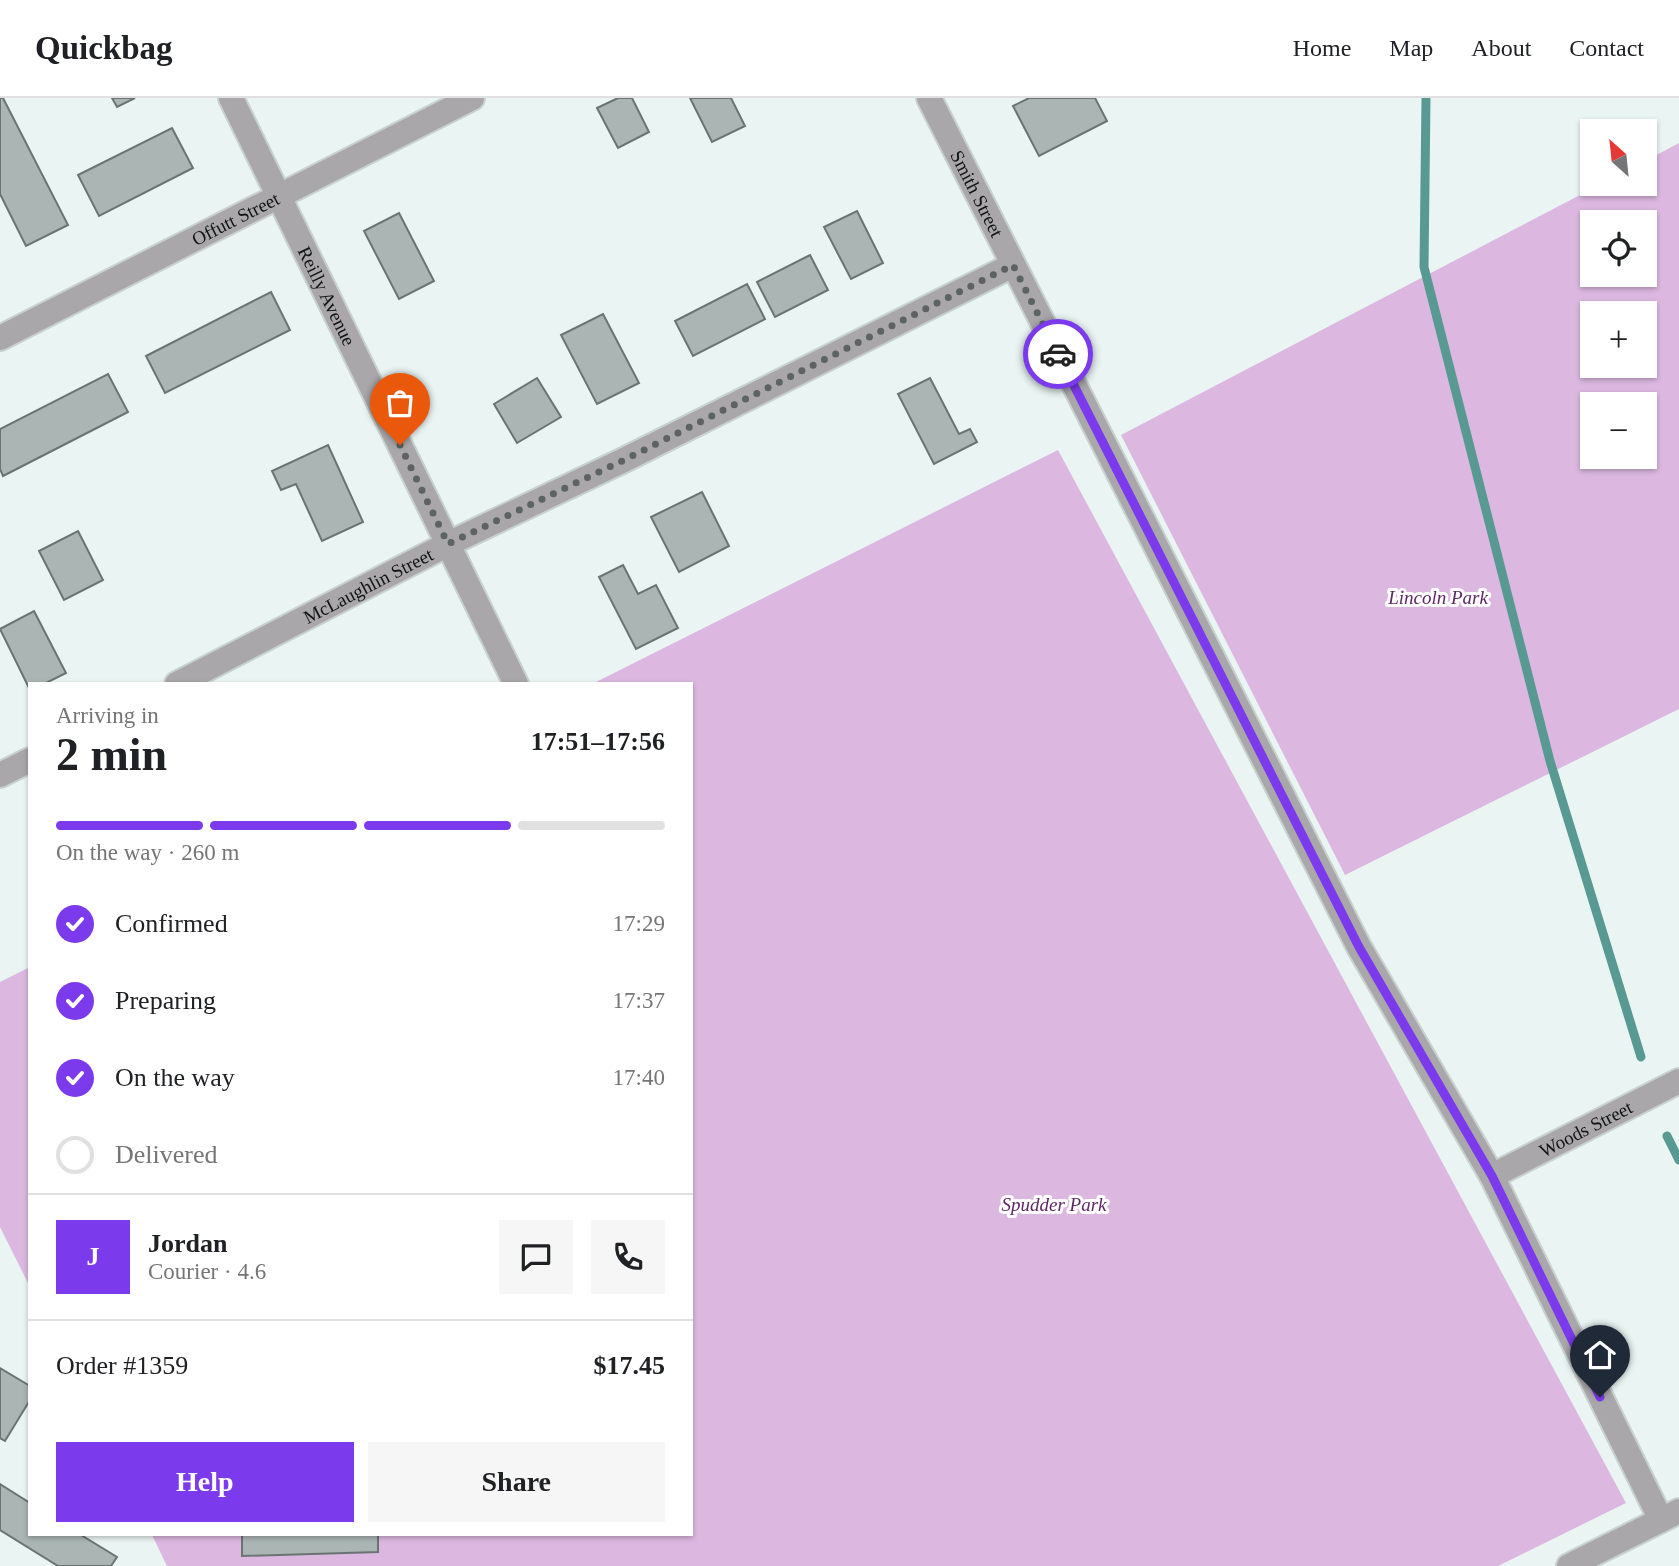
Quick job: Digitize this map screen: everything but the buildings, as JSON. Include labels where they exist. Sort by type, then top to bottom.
[{"type":"street","name":"Reilly Avenue","points":[[230,98],[515,682]]},
{"type":"street","name":"Offutt Street","points":[[0,338],[472,98]]},
{"type":"street","name":"Smith Street","points":[[929,98],[1359,947],[1492,1176],[1670,1516]]},
{"type":"street","name":"McLaughlin Street","points":[[181,682],[448,544],[624,460],[1013,265]]},
{"type":"street","points":[[0,775],[28,761]]},
{"type":"street","name":"Woods Street","points":[[1492,1176],[1679,1082]]},
{"type":"street","points":[[1569,1566],[1670,1516]]},
{"type":"green space","name":"Lincoln Park","points":[[1679,143],[1679,709],[1345,875],[1121,435],[1580,195],[1657,196],[1657,155]]},
{"type":"green space","name":"Spudder Park","points":[[1058,450],[1626,1503],[1498,1566],[167,1566],[152,1536],[693,1536],[693,682],[596,682]]},
{"type":"green space","points":[[28,968],[28,1283],[0,1227],[0,982]]},
{"type":"waterway","points":[[1426,98],[1424,267],[1550,761],[1641,1057]]},
{"type":"waterway","points":[[1667,1136],[1679,1160]]},
{"type":"way so far","points":[[400,445],[448,544],[624,460],[1013,265],[1058,354]]},
{"type":"route","points":[[1058,354],[1359,947],[1492,1176],[1600,1397]]}]
